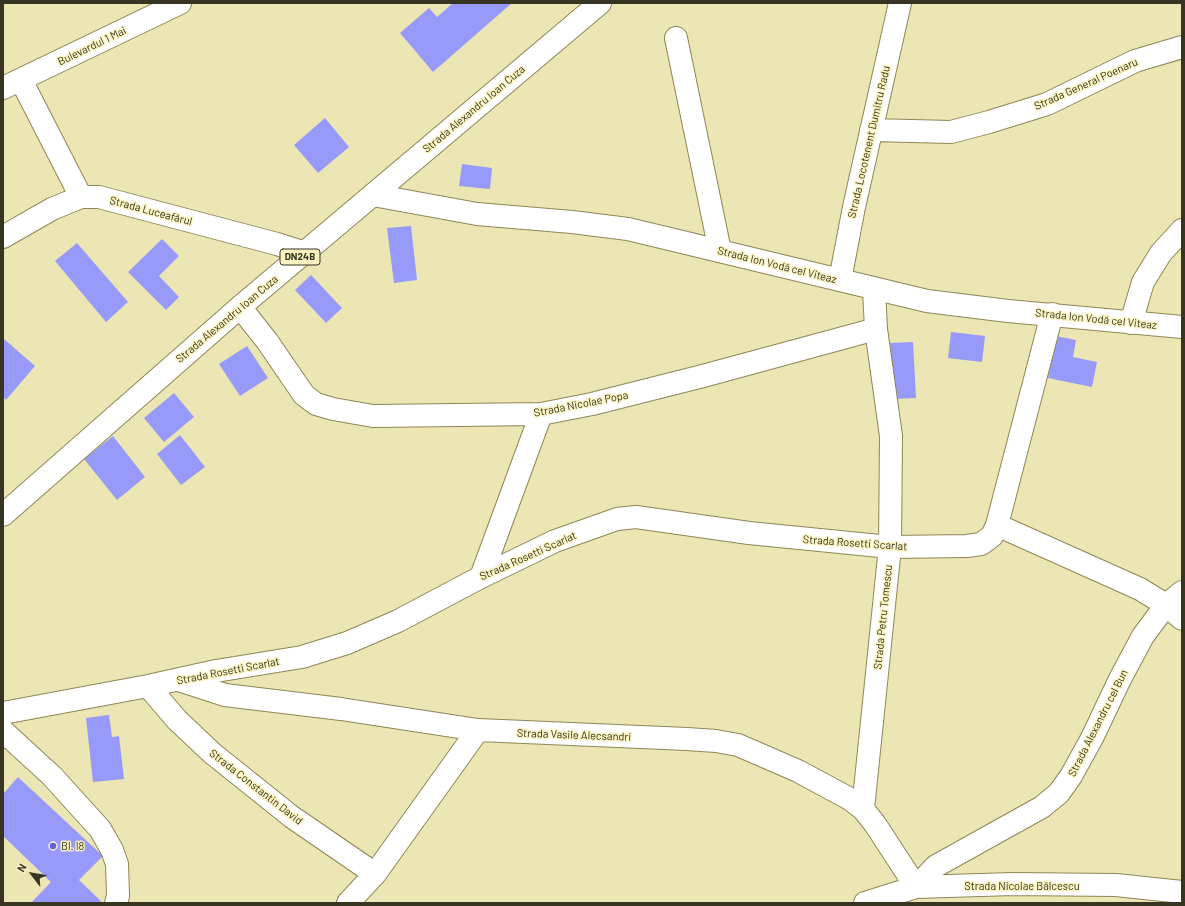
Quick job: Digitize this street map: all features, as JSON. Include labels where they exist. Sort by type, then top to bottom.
[{"type":"main road","name":"Bulevardul 1 Mai","points":[[12,84],[180,3]]},
{"type":"main road","name":"Strada Alexandru Ioan Cuza","points":[[3,515],[240,307],[600,3]]},
{"type":"main road","name":"Strada Locotenent Dumitru Radu","points":[[840,280],[854,207],[900,3]]},
{"type":"main road","points":[[676,38],[720,251]]},
{"type":"main road","name":"Strada General Poenaru","points":[[871,130],[950,132],[989,122],[1047,104],[1135,62],[1182,47]]},
{"type":"main road","points":[[12,84],[81,197]]},
{"type":"main road","name":"Strada Ion Vodă cel Viteaz","points":[[373,195],[477,214],[572,222],[628,229],[840,280],[874,290],[927,301],[1130,323],[1182,327]]},
{"type":"main road","name":"Strada Luceafărul","points":[[3,237],[52,210],[81,197],[99,197],[277,244],[305,253]]},
{"type":"main road","points":[[1130,323],[1143,282],[1161,253],[1182,230]]},
{"type":"main road","points":[[874,290],[876,329]]},
{"type":"main road","name":"Strada Nicolae Popa","points":[[240,307],[267,341],[304,395],[316,404],[333,409],[373,416],[541,414],[622,397],[876,329]]},
{"type":"main road","points":[[1052,314],[997,525],[1113,575],[1177,606]]},
{"type":"main road","name":"Strada Petru Tomescu","points":[[863,809],[890,547],[891,436],[876,329]]},
{"type":"main road","points":[[480,576],[541,414]]},
{"type":"main road","name":"Strada Rosetti Scarlat","points":[[3,713],[179,680],[216,671],[302,657],[347,643],[398,621],[480,576],[556,541],[617,519],[636,518],[748,533],[890,547],[967,546],[981,544],[992,536],[997,525]]},
{"type":"main road","name":"Strada Alexandru cel Bun","points":[[916,887],[936,866],[1042,807],[1059,793],[1071,776],[1092,738],[1143,636],[1177,606]]},
{"type":"main road","name":"Strada Vasile Alecsandri","points":[[179,680],[225,695],[334,708],[478,730],[687,739],[716,741],[738,745],[798,771],[850,799],[863,809],[875,824],[916,887]]},
{"type":"main road","name":"Strada Constantin David","points":[[148,686],[177,720],[212,753],[292,817],[375,874]]},
{"type":"main road","points":[[348,903],[375,874],[478,730]]},
{"type":"main road","points":[[3,731],[52,776],[100,829],[112,850],[117,864],[118,896],[116,903]]},
{"type":"main road","name":"Strada Nicolae Bălcescu","points":[[865,903],[916,887],[1013,884],[1116,885],[1182,892]]},
{"type":"building","points":[[453,3],[512,3],[433,72],[400,33],[429,8],[437,17]]},
{"type":"building","points":[[325,118],[349,147],[318,173],[294,145]]},
{"type":"building","points":[[462,164],[492,168],[490,189],[459,186]]},
{"type":"building","points":[[411,226],[417,280],[394,283],[387,228]]},
{"type":"building","points":[[162,239],[179,256],[159,276],[179,297],[166,310],[128,272]]},
{"type":"building","points":[[77,243],[128,302],[106,322],[55,261]]},
{"type":"building","points":[[311,275],[342,308],[326,323],[295,290]]},
{"type":"building","points":[[951,332],[985,336],[982,362],[948,358]]},
{"type":"building","points":[[1056,336],[1076,340],[1073,357],[1097,362],[1092,387],[1048,378]]},
{"type":"building","points":[[3,338],[35,366],[6,400],[3,397]]},
{"type":"building","points":[[913,342],[916,398],[893,399],[890,343]]},
{"type":"building","points":[[247,346],[268,378],[240,396],[219,364]]},
{"type":"building","points":[[174,393],[194,417],[164,442],[144,418]]},
{"type":"building","points":[[180,435],[205,467],[181,485],[157,454]]},
{"type":"building","points":[[113,436],[145,477],[117,500],[84,459]]},
{"type":"building","points":[[109,715],[112,737],[119,736],[124,779],[93,782],[86,718]]},
{"type":"building","name":"Bl. I8","points":[[18,777],[103,856],[79,880],[101,901],[99,903],[31,903],[51,882],[3,836],[3,794]]},
{"type":"place","name":"Bl. I8","points":[[53,846]]}]
